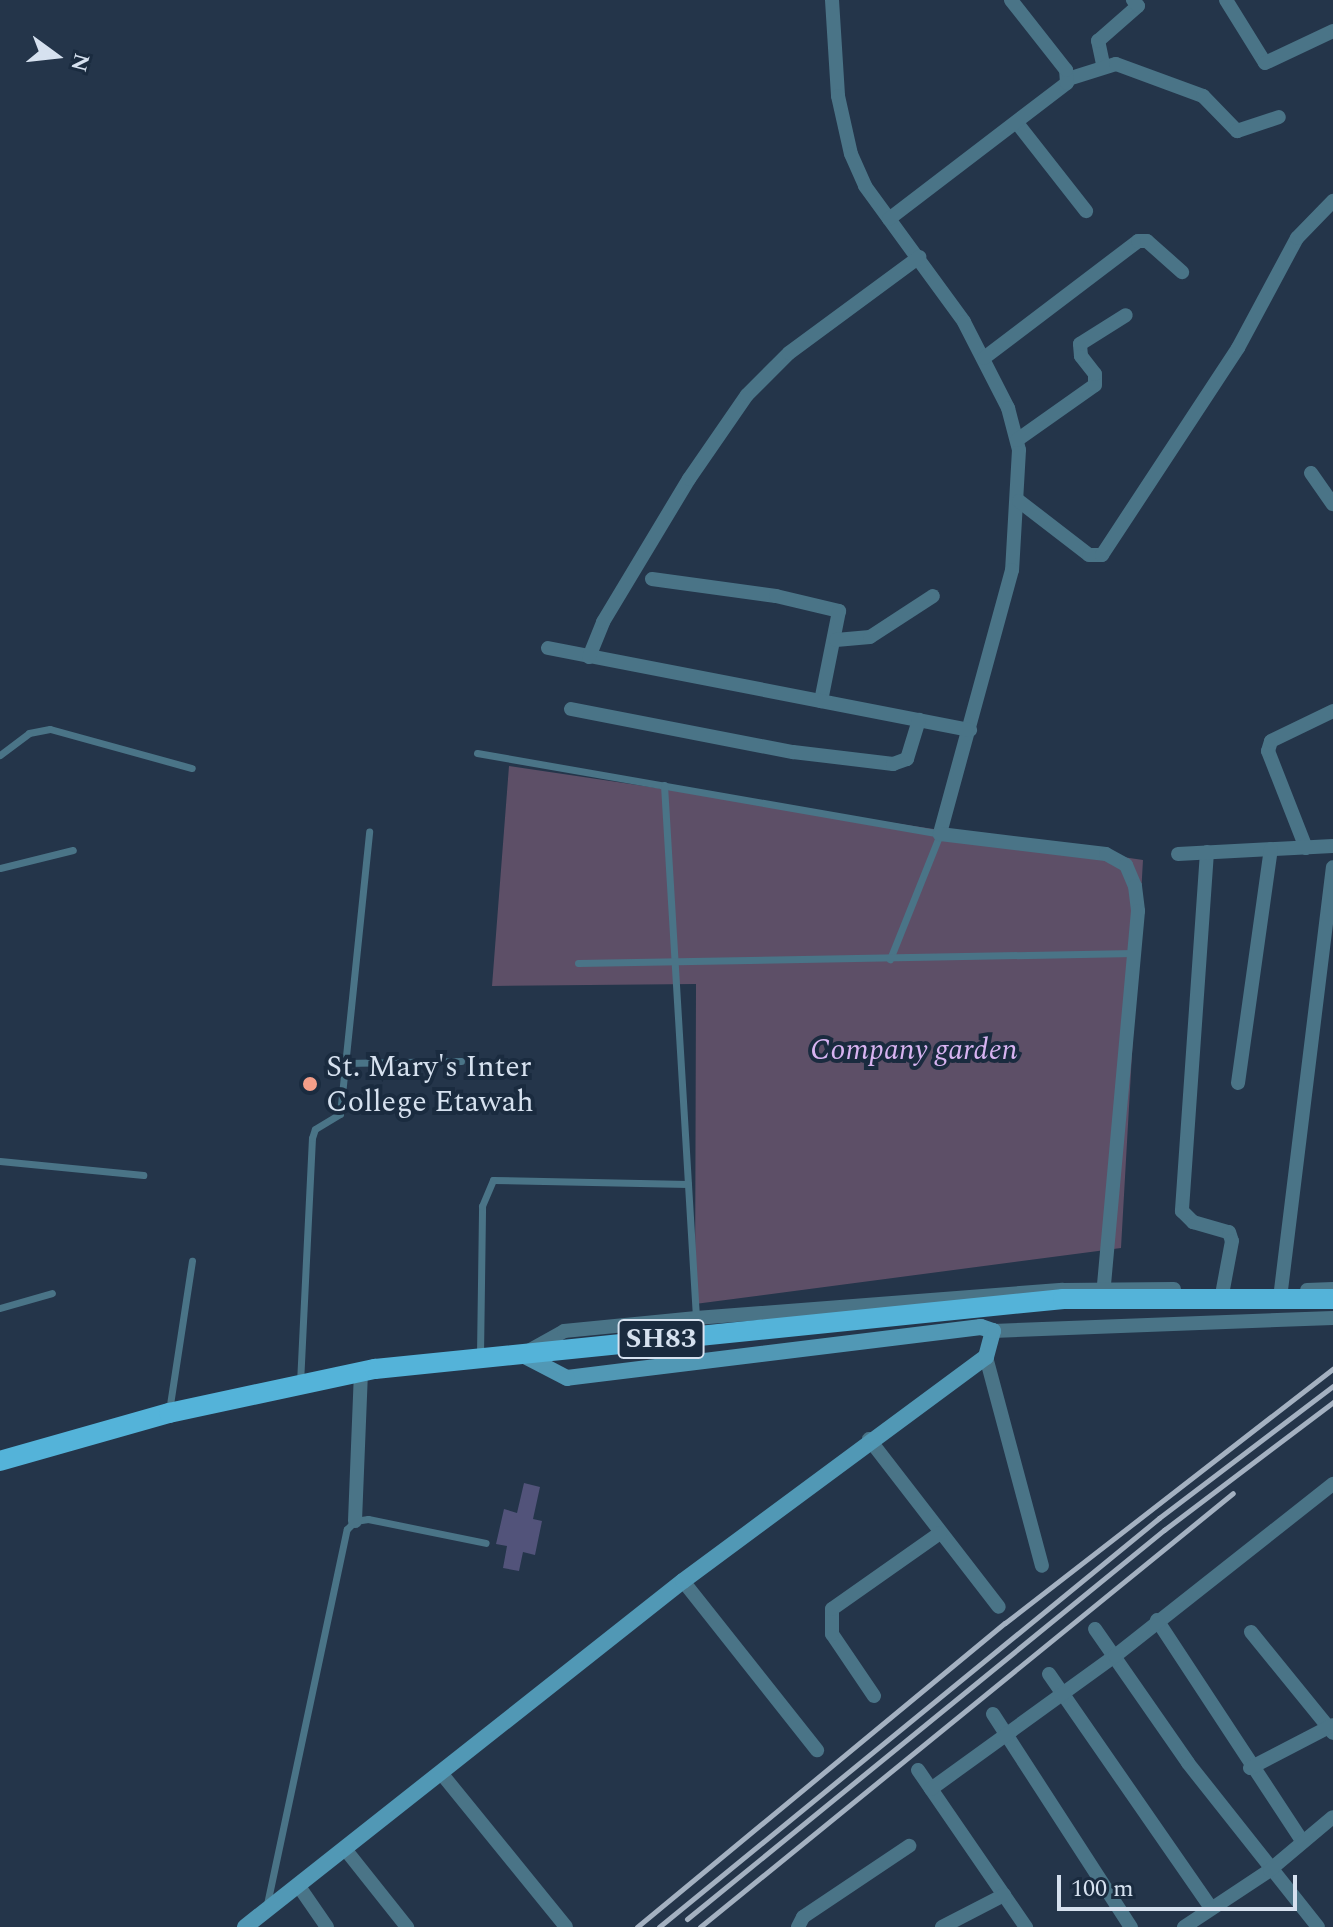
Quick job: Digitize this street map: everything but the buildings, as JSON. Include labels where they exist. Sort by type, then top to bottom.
[{"type":"main road","name":"SH83","points":[[0,1461],[169,1413],[361,1371],[1048,1300],[1333,1299]]},
{"type":"street","points":[[832,0],[843,124],[865,186],[919,257],[984,358],[1017,440],[1019,501],[1012,570],[940,834],[1081,848],[1126,865],[1138,911],[1104,1288]]},
{"type":"street","points":[[1011,0],[1068,79]]},
{"type":"street","points":[[1103,64],[1098,41],[1138,6],[1133,0]]},
{"type":"street","points":[[1226,0],[1265,63],[1333,31]]},
{"type":"street","points":[[889,219],[1017,123],[1068,79],[1103,64],[1203,96],[1237,131],[1279,117]]},
{"type":"street","points":[[1017,123],[1086,211]]},
{"type":"street","points":[[1019,501],[1089,555],[1102,555],[1238,348],[1297,238],[1333,201]]},
{"type":"street","points":[[984,358],[1138,241],[1147,241],[1182,272]]},
{"type":"street","points":[[589,657],[603,622],[689,479],[747,395],[789,353],[919,257]]},
{"type":"street","points":[[1017,440],[1095,385],[1095,374],[1081,356],[1080,344],[1126,315]]},
{"type":"street","points":[[1311,473],[1333,504]]},
{"type":"street","points":[[652,579],[831,608],[841,615],[821,701]]},
{"type":"street","points":[[836,640],[870,637],[933,596]]},
{"type":"street","points":[[548,648],[970,730]]},
{"type":"street","points":[[571,709],[793,752],[893,764],[907,759],[919,720]]},
{"type":"street","points":[[1306,848],[1268,751],[1271,741],[1333,711]]},
{"type":"street","points":[[1178,854],[1333,846]]},
{"type":"street","points":[[1238,1083],[1271,849]]},
{"type":"street","points":[[1207,852],[1182,1211],[1193,1222],[1229,1232],[1232,1241],[1223,1289]]},
{"type":"street","points":[[1281,1290],[1333,867]]},
{"type":"street","points":[[523,1355],[564,1331],[696,1318],[1104,1288],[1333,1289]]},
{"type":"street","points":[[523,1355],[567,1378],[981,1327],[993,1331],[1333,1318]]},
{"type":"street","points":[[245,1927],[683,1581],[869,1439],[986,1357],[994,1344],[993,1331]]},
{"type":"street","points":[[986,1357],[1042,1566]]},
{"type":"street","points":[[355,1521],[361,1371]]},
{"type":"street","points":[[869,1439],[999,1607]]},
{"type":"street","points":[[931,1789],[1115,1656],[1157,1620],[1332,1488]]},
{"type":"street","points":[[874,1696],[832,1634],[832,1609],[940,1533]]},
{"type":"street","points":[[683,1581],[817,1750]]},
{"type":"street","points":[[1157,1620],[1250,1768],[1301,1839]]},
{"type":"street","points":[[1095,1629],[1270,1870],[1318,1927]]},
{"type":"street","points":[[1250,1768],[1332,1729],[1251,1632]]},
{"type":"street","points":[[1049,1674],[1065,1693],[1206,1911],[1212,1927]]},
{"type":"street","points":[[993,1714],[1131,1927]]},
{"type":"street","points":[[918,1770],[1026,1927]]},
{"type":"street","points":[[441,1773],[566,1927]]},
{"type":"street","points":[[1184,1927],[1270,1870],[1301,1839],[1333,1817]]},
{"type":"street","points":[[798,1927],[803,1917],[909,1846]]},
{"type":"street","points":[[345,1849],[407,1927]]},
{"type":"street","points":[[298,1885],[327,1927]]},
{"type":"street","points":[[942,1927],[1004,1895]]},
{"type":"lane","points":[[0,755],[29,733],[50,729],[192,768]]},
{"type":"lane","points":[[477,753],[940,834],[890,959]]},
{"type":"lane","points":[[664,785],[696,1318]]},
{"type":"lane","points":[[300,1383],[312,1138],[315,1129],[340,1114],[369,831]]},
{"type":"lane","points":[[0,868],[73,850]]},
{"type":"lane","points":[[578,963],[675,965],[1134,953]]},
{"type":"lane","points":[[345,1063],[461,1061]]},
{"type":"lane","points":[[0,1161],[143,1175]]},
{"type":"lane","points":[[480,1359],[482,1206],[493,1180],[688,1184]]},
{"type":"lane","points":[[169,1413],[192,1261]]},
{"type":"lane","points":[[0,1308],[52,1293]]},
{"type":"lane","points":[[265,1910],[343,1546],[355,1521],[386,1522],[486,1543]]},
{"type":"green space","name":"Company garden","points":[[509,766],[1143,860],[1121,1248],[695,1304],[696,984],[492,986]]},
{"type":"railway","points":[[637,1927],[1005,1623],[1333,1369]]},
{"type":"railway","points":[[659,1927],[1159,1518],[1333,1386]]},
{"type":"railway","points":[[687,1919],[1164,1530],[1333,1402]]},
{"type":"railway","points":[[700,1927],[1233,1493]]},
{"type":"place","name":"St. Mary's Inter College Etawah","points":[[310,1084]]}]
